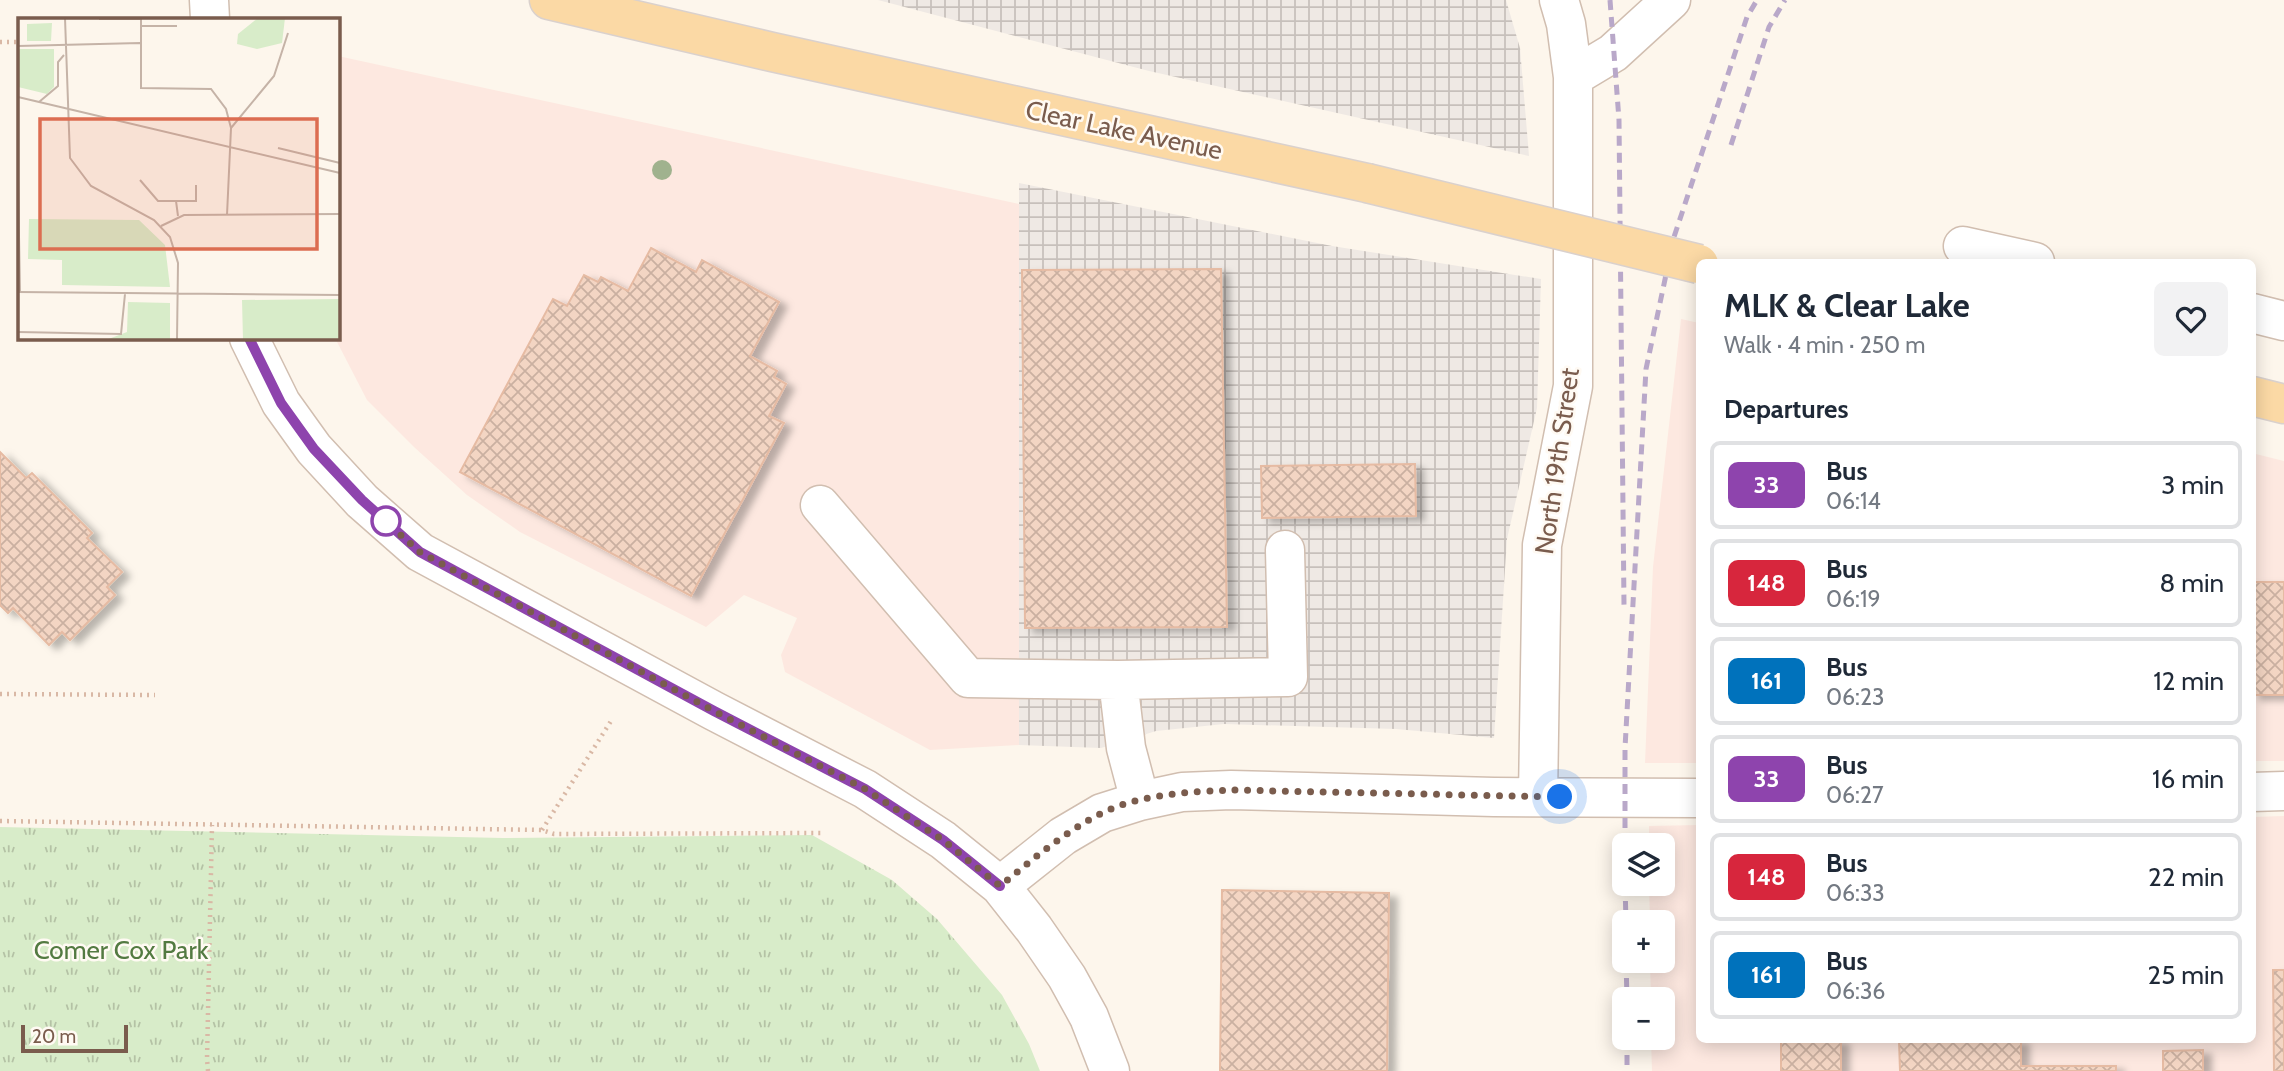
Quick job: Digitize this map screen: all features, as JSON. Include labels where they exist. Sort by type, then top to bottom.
[{"type":"main road","name":"Clear Lake Avenue","points":[[549,0],[1367,183],[1696,263]]},
{"type":"main road","points":[[2256,397],[2284,404]]},
{"type":"street","points":[[209,0],[210,18]]},
{"type":"street","name":"North 19th Street","points":[[1538,797],[1542,545],[1573,386],[1573,77],[1566,24],[1559,0]]},
{"type":"street","points":[[1573,77],[1613,52],[1671,0]]},
{"type":"street","points":[[1963,246],[2022,259]]},
{"type":"street","points":[[2256,314],[2284,321]]},
{"type":"street","points":[[250,340],[281,403],[314,449],[362,500],[420,552],[714,711],[865,789],[943,840],[1000,886],[1067,977],[1089,1017],[1110,1071]]},
{"type":"street","points":[[820,505],[968,678],[1118,680],[1288,677],[1285,550]]},
{"type":"street","points":[[1118,680],[1126,748],[1140,801]]},
{"type":"street","points":[[1000,886],[1063,836],[1102,813],[1182,792],[1231,790],[1696,798]]},
{"type":"street","points":[[2256,792],[2284,792]]},
{"type":"path","points":[[0,42],[18,42]]},
{"type":"path","points":[[0,694],[155,695]]},
{"type":"path","points":[[542,830],[611,721]]},
{"type":"path","points":[[0,821],[542,830],[554,834],[822,832]]},
{"type":"path","points":[[208,1071],[212,825]]},
{"type":"shaded area","points":[[878,0],[1506,0],[1520,48],[1529,156],[1149,71]]},
{"type":"shaded area","points":[[340,56],[1019,204],[1019,745],[930,750],[785,672],[781,655],[797,618],[744,595],[706,627],[520,532],[467,495],[367,400],[336,340],[340,340]]},
{"type":"shaded area","points":[[1019,183],[1332,246],[1541,279],[1537,408],[1507,539],[1494,738],[1396,729],[1224,724],[1156,731],[1101,748],[1019,745]]},
{"type":"shaded area","points":[[1681,319],[1696,322],[1696,763],[1645,763],[1653,567]]},
{"type":"shaded area","points":[[2256,454],[2284,461],[2284,761],[2256,761]]},
{"type":"shaded area","points":[[2284,816],[2284,1071],[1652,1071],[1651,1050],[1675,1050],[1675,987],[1651,987],[1650,973],[1675,973],[1675,910],[1650,910],[1649,896],[1675,896],[1675,833],[1649,833],[1649,826],[1696,825],[1696,1043],[2256,1043],[2256,817]]},
{"type":"green space","name":"Comer Cox Park","points":[[0,827],[503,838],[812,835],[892,880],[937,919],[1002,995],[1029,1044],[1040,1071],[0,1071]]},
{"type":"building","points":[[651,248],[696,272],[702,260],[779,302],[750,356],[777,371],[774,377],[786,384],[769,416],[784,423],[691,596],[460,472],[553,299],[567,306],[584,275],[598,282],[601,277],[628,291]]},
{"type":"building","points":[[1221,269],[1227,627],[1025,628],[1022,270]]},
{"type":"building","points":[[0,452],[26,478],[32,473],[92,533],[87,538],[122,572],[107,587],[115,595],[70,640],[62,632],[49,645],[13,608],[8,613],[0,605]]},
{"type":"building","points":[[1415,464],[1416,516],[1262,518],[1261,466]]},
{"type":"building","points":[[2256,582],[2284,582],[2284,695],[2256,695]]},
{"type":"building","points":[[1222,890],[1389,893],[1387,1071],[1220,1071]]},
{"type":"building","points":[[2273,970],[2284,970],[2284,1071],[2274,1071]]},
{"type":"building","points":[[1781,1043],[1841,1043],[1841,1071],[1781,1071]]},
{"type":"building","points":[[1899,1043],[2021,1043],[2021,1066],[2116,1066],[2116,1071],[1900,1071]]},
{"type":"building","points":[[2203,1050],[2203,1071],[2163,1071],[2163,1051]]},
{"type":"railway","points":[[1610,0],[1619,120],[1624,605]]},
{"type":"railway","points":[[1625,833],[1625,748],[1646,369],[1674,237],[1747,17],[1757,0]]},
{"type":"railway","points":[[1731,145],[1769,27],[1785,0]]},
{"type":"railway","points":[[1625,896],[1626,910]]},
{"type":"railway","points":[[1626,973],[1627,987]]},
{"type":"railway","points":[[1627,1050],[1627,1071]]},
{"type":"bus line","name":"33","points":[[250,340],[281,403],[314,449],[362,500],[420,552],[714,711],[865,789],[943,840],[1000,886]]},
{"type":"route","points":[[386,521],[379,516],[420,552],[714,711],[865,789],[943,840],[1000,886],[1063,836],[1102,813],[1182,792],[1231,790],[1560,797]]}]
